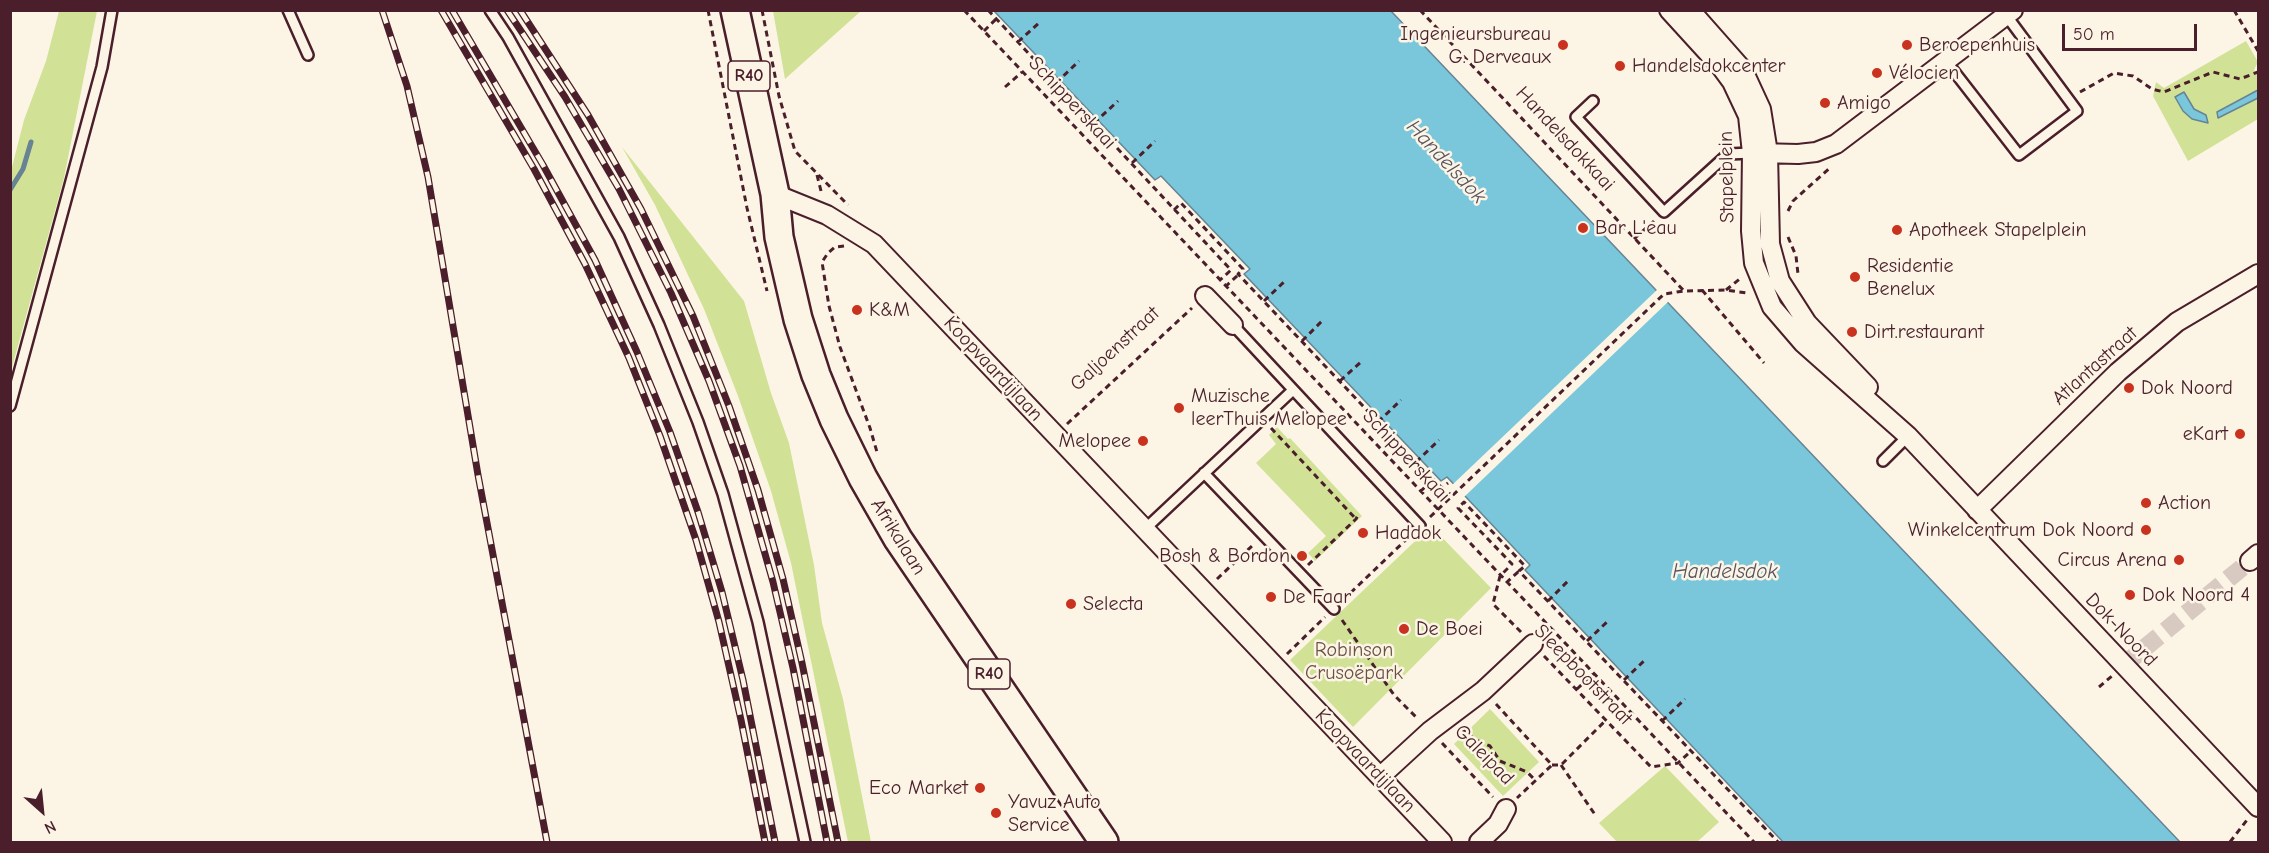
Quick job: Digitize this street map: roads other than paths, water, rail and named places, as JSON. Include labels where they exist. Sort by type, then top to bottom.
[{"type":"main road","name":"R40","points":[[735,10],[775,194]]},
{"type":"main road","name":"Afrikalaan","points":[[775,194],[779,237],[798,319],[816,375],[863,478],[904,548],[1104,843]]},
{"type":"street","name":"Stapelplein","points":[[1669,10],[1716,60],[1732,82],[1748,116],[1760,153],[1774,265],[1790,284]]},
{"type":"street","name":"Stapelplein","points":[[1690,10],[1730,53],[1753,88],[1761,109],[1760,153],[1751,231],[1754,263],[1766,296]]},
{"type":"street","points":[[1760,153],[1807,153],[1836,144],[2009,13]]},
{"type":"street","name":"Koopvaardijlaan","points":[[775,194],[827,215],[874,244],[1273,666],[1381,776],[1442,843]]},
{"type":"street","name":"Atlantastraat","points":[[1977,510],[2118,372],[2178,322],[2259,274]]},
{"type":"street","name":"Dok-Noord","points":[[1790,284],[1807,323],[1872,391],[1905,434]]},
{"type":"street","points":[[1205,296],[1233,325]]},
{"type":"street","name":"Dok-Noord","points":[[1766,296],[1772,307],[1803,343],[1905,434],[1977,510],[2254,812]]},
{"type":"street","name":"Galeipad","points":[[1381,776],[1430,731],[1483,691],[1533,644]]},
{"type":"street","name":"Galeipad","points":[[1479,843],[1498,824],[1506,809]]},
{"type":"lane","points":[[10,405],[102,67],[112,10]]},
{"type":"lane","points":[[288,10],[308,55]]},
{"type":"lane","points":[[490,10],[508,37],[619,237],[659,325],[698,422],[723,495],[758,622],[805,843]]},
{"type":"lane","points":[[1947,61],[2019,155],[2076,111],[2009,13]]},
{"type":"lane","points":[[1593,101],[1576,117],[1664,212],[1728,154],[1760,153]]},
{"type":"lane","points":[[1233,325],[1420,526]]},
{"type":"lane","points":[[1145,529],[1293,390]]},
{"type":"lane","points":[[1883,461],[1905,434]]},
{"type":"lane","points":[[1204,473],[1334,609]]},
{"type":"water","name":"Handelsdok","points":[[994,11],[1391,11],[2180,842],[1783,842],[1525,570],[1530,565],[1447,477],[1441,481],[1244,274],[1250,269],[1161,176],[1155,180]]},
{"type":"water","points":[[2258,90],[2258,98],[2218,118],[2217,112]]},
{"type":"water","points":[[2184,92],[2194,109],[2206,115],[2208,123],[2192,119],[2183,111],[2175,97]]},
{"type":"waterway","points":[[10,190],[23,169],[31,142]]},
{"type":"tunnel","points":[[2124,665],[2250,561]]},
{"type":"railway","points":[[382,10],[407,86],[428,177],[478,475],[547,842]]},
{"type":"railway","points":[[441,10],[534,169],[585,264],[629,358],[660,436],[696,540],[719,622],[765,842]]},
{"type":"railway","points":[[452,10],[543,165],[595,260],[670,432],[698,512],[722,592],[743,680],[775,842]]},
{"type":"railway","points":[[507,10],[565,97],[619,189],[671,293],[709,381],[740,466],[773,582],[793,668],[827,842]]},
{"type":"railway","points":[[520,10],[588,115],[641,209],[693,316],[729,406],[758,490],[783,579],[838,842]]},
{"type":"place","name":"Ingenieursbureau G. Derveaux","points":[[1563,45]]},
{"type":"place","name":"Beroepenhuis","points":[[1907,45]]},
{"type":"place","name":"Handelsdokcenter","points":[[1620,66]]},
{"type":"place","name":"Vélocien","points":[[1877,73]]},
{"type":"place","name":"Amigo","points":[[1825,103]]},
{"type":"place","name":"Bar L'eau","points":[[1583,228]]},
{"type":"place","name":"Apotheek Stapelplein","points":[[1897,230]]},
{"type":"place","name":"Residentie Benelux","points":[[1855,277]]},
{"type":"place","name":"K&M","points":[[857,310]]},
{"type":"place","name":"Dirt.restaurant","points":[[1852,332]]},
{"type":"place","name":"Dok Noord","points":[[2129,388]]},
{"type":"place","name":"Muzische leerThuis Melopee","points":[[1179,408]]},
{"type":"place","name":"eKart","points":[[2240,434]]},
{"type":"place","name":"Melopee","points":[[1143,441]]},
{"type":"place","name":"Action","points":[[2146,503]]},
{"type":"place","name":"Winkelcentrum Dok Noord","points":[[2146,530]]},
{"type":"place","name":"Haddok","points":[[1363,533]]},
{"type":"place","name":"Bosh & Bordon","points":[[1302,556]]},
{"type":"place","name":"Circus Arena","points":[[2179,560]]},
{"type":"place","name":"Dok Noord 4","points":[[2130,595]]},
{"type":"place","name":"De Faar","points":[[1271,597]]},
{"type":"place","name":"Selecta","points":[[1071,604]]},
{"type":"place","name":"De Boei","points":[[1404,629]]},
{"type":"place","name":"Eco Market","points":[[980,788]]},
{"type":"place","name":"Yavuz Auto Service","points":[[996,813]]},
{"type":"park label","name":"Robinson Crusoëpark","points":[[1354,662]]}]
